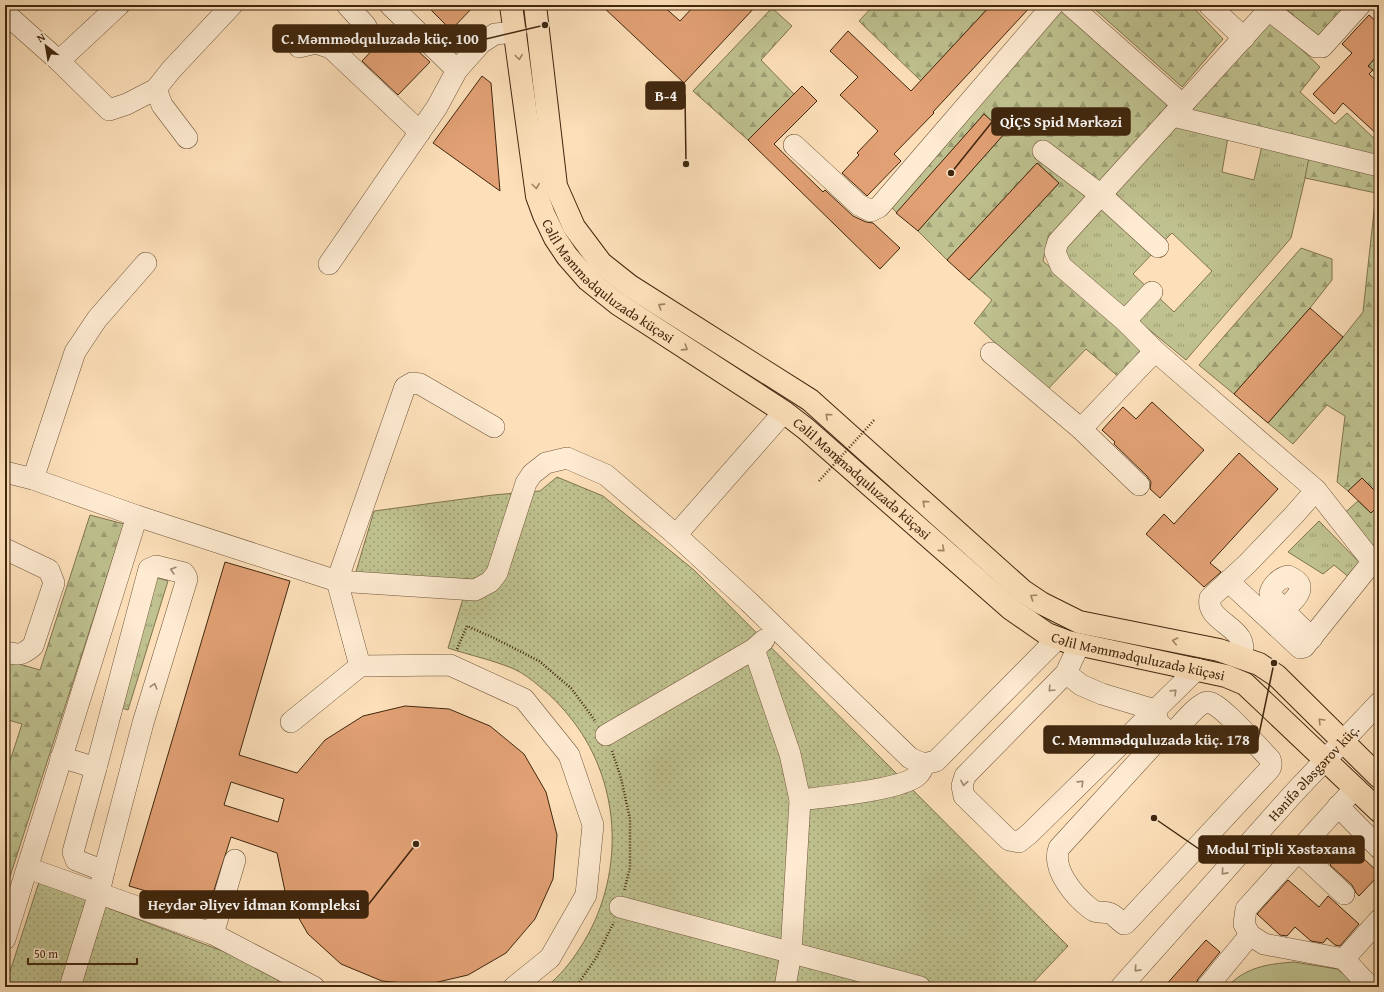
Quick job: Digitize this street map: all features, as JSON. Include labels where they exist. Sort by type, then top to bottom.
[{"type":"main road","name":"Cəlil Məmmədquluzadə küçəsi","points":[[512,5],[537,196],[555,238],[567,256],[588,280],[618,304],[784,412],[812,434],[1011,610],[1047,634],[1079,645],[1197,669],[1226,676],[1245,684],[1379,811]]},
{"type":"main road","name":"Cəlil Məmmədquluzadə küçəsi","points":[[536,5],[556,186],[574,227],[601,263],[630,286],[810,400],[1023,591],[1041,603],[1079,622],[1206,647],[1259,664],[1277,676],[1379,777]]},
{"type":"main road","points":[[1058,638],[1067,616]]},
{"type":"main road","points":[[1197,669],[1206,647]]},
{"type":"street","points":[[59,61],[119,5]]},
{"type":"street","points":[[5,13],[59,61],[109,110],[128,104],[156,89],[171,70],[232,5]]},
{"type":"street","points":[[347,5],[366,26]]},
{"type":"street","points":[[390,5],[457,70]]},
{"type":"street","points":[[794,145],[859,205],[871,211],[879,207],[1053,5]]},
{"type":"street","points":[[1070,5],[1178,110],[1379,166]]},
{"type":"street","points":[[1209,5],[1244,38]]},
{"type":"street","points":[[1228,581],[1300,648],[1304,647],[1312,638],[1369,566],[1371,560],[1316,490],[1061,266],[1054,252],[1058,242],[1271,7],[1319,48],[1322,47],[1360,5]]},
{"type":"street","points":[[329,264],[437,107],[457,70],[481,43],[495,34],[516,32]]},
{"type":"street","points":[[299,47],[316,43],[331,48],[420,132]]},
{"type":"street","points":[[156,89],[162,105],[187,138]]},
{"type":"street","points":[[1043,151],[1101,195],[1158,247]]},
{"type":"street","points":[[33,479],[75,352],[97,319],[146,263]]},
{"type":"street","points":[[1125,321],[1152,292]]},
{"type":"street","points":[[1081,429],[1155,350]]},
{"type":"street","points":[[991,353],[1081,429],[1139,485]]},
{"type":"street","points":[[360,666],[337,582],[405,387],[412,383],[420,384],[494,427]]},
{"type":"street","points":[[676,535],[784,412]]},
{"type":"street","points":[[5,472],[33,479],[138,516],[337,582],[475,590],[490,582],[497,573],[526,483],[532,474],[546,463],[567,458],[606,475],[676,535],[777,629],[910,758],[924,764],[936,761],[1058,638]]},
{"type":"street","points":[[1240,657],[1244,647],[1240,637],[1212,611],[1209,604],[1210,598],[1247,564],[1316,490]]},
{"type":"street","points":[[5,939],[138,516]]},
{"type":"street","points":[[5,549],[49,570],[54,583],[33,646],[24,654],[18,655],[5,652]]},
{"type":"street","points":[[70,987],[99,893],[143,723],[187,579],[184,574],[156,566],[149,569],[73,852],[76,860],[104,871]]},
{"type":"street","points":[[1284,610],[1312,638]]},
{"type":"street","points":[[606,734],[754,650],[777,629]]},
{"type":"street","points":[[1079,645],[1066,673],[965,776],[962,786],[964,796],[1009,840],[1018,842],[1029,834],[1197,669]]},
{"type":"street","points":[[754,650],[790,754],[800,800],[791,953],[785,987]]},
{"type":"street","points":[[291,722],[360,666],[450,665],[524,699],[570,755],[592,825],[586,895],[550,958],[514,987]]},
{"type":"street","points":[[1066,673],[1081,685],[1102,694],[1155,710]]},
{"type":"street","points":[[1155,710],[1158,722],[1170,734],[1173,733],[1200,705],[1206,702],[1212,702],[1222,709],[1270,759],[1271,768],[1124,924],[1112,914],[1107,912],[1095,912],[1091,909],[1062,876],[1057,854],[1059,848],[1166,731]]},
{"type":"street","name":"Hənifə Ələsgərov küç.","points":[[1121,987],[1293,794],[1379,703]]},
{"type":"street","points":[[111,715],[143,723]]},
{"type":"street","points":[[61,757],[96,768]]},
{"type":"street","points":[[800,800],[885,788],[919,775],[924,764]]},
{"type":"street","points":[[1268,770],[1293,794]]},
{"type":"street","points":[[1355,788],[1246,910],[1244,924],[1250,935],[1264,944],[1344,959],[1370,987]]},
{"type":"street","points":[[90,791],[122,801]]},
{"type":"street","points":[[1059,804],[1082,823]]},
{"type":"street","points":[[1338,806],[1379,848]]},
{"type":"street","points":[[1298,851],[1344,894]]},
{"type":"street","points":[[213,934],[235,860]]},
{"type":"street","points":[[28,868],[213,934],[314,987]]},
{"type":"street","points":[[620,907],[920,987]]},
{"type":"street","points":[[1344,959],[1379,920]]},
{"type":"street","points":[[1207,987],[1250,935]]},
{"type":"path","points":[[819,481],[875,419]]},
{"type":"path","points":[[450,665],[467,626]]},
{"type":"green space","points":[[874,5],[991,5],[921,81],[859,21]]},
{"type":"green space","points":[[1090,5],[1191,5],[1223,39],[1182,87]]},
{"type":"green space","points":[[1365,5],[1327,47],[1283,6]]},
{"type":"green space","points":[[1056,6],[1167,102],[1165,112],[1048,238],[1043,261],[1144,352],[1120,378],[1086,349],[1046,391],[974,323],[992,300],[969,280],[1059,183],[1037,163],[947,260],[918,231],[1005,133],[984,114],[897,213],[879,194]]},
{"type":"green space","points":[[772,8],[792,26],[761,60],[794,94],[748,140],[693,91]]},
{"type":"green space","points":[[1270,19],[1320,67],[1300,92],[1335,124],[1347,113],[1379,143],[1379,495],[1362,478],[1348,491],[1337,482],[1345,416],[1327,405],[1293,444],[1268,423],[1363,312],[1376,193],[1305,178],[1309,157],[1189,109]]},
{"type":"green space","points":[[1379,54],[1379,76],[1368,66]]},
{"type":"green space","points":[[1178,122],[1228,137],[1222,172],[1254,180],[1262,146],[1310,157],[1291,238],[1186,360],[1135,318],[1156,295],[1174,312],[1212,271],[1172,233],[1161,244],[1113,195]]},
{"type":"green space","points":[[1104,204],[1154,252],[1133,274],[1148,288],[1126,311],[1068,262],[1065,255],[1067,244]]},
{"type":"green space","points":[[1301,248],[1332,259],[1332,280],[1310,308],[1234,394],[1199,365]]},
{"type":"green space","points":[[557,477],[603,496],[694,570],[1068,946],[1029,987],[546,987],[561,974],[573,958],[595,921],[605,893],[611,863],[612,833],[609,803],[602,774],[590,747],[573,721],[561,707],[527,677],[506,666],[448,648],[469,579],[355,575],[374,511],[493,495],[540,491]]},
{"type":"green space","points":[[1358,501],[1371,513],[1379,505],[1379,544],[1375,547],[1340,517]]},
{"type":"green space","points":[[90,515],[124,524],[5,892],[5,776],[22,724],[5,719],[5,660],[40,670]]},
{"type":"green space","points":[[1319,521],[1362,565],[1350,578],[1334,565],[1323,574],[1288,552]]},
{"type":"green space","points":[[155,577],[168,581],[128,710],[115,706]]},
{"type":"green space","points":[[39,882],[265,967],[284,987],[5,987]]},
{"type":"green space","points":[[1294,962],[1337,969],[1361,987],[1227,987],[1234,980],[1249,971],[1275,964]]},
{"type":"building","points":[[426,5],[475,5],[451,30]]},
{"type":"building","points":[[601,5],[662,5],[680,21],[695,5],[757,5],[684,83]]},
{"type":"building","points":[[991,5],[1032,5],[933,112],[934,113],[894,154],[901,161],[867,196],[842,173],[859,155],[857,153],[878,131],[840,95],[858,77],[830,51],[848,31],[911,91]]},
{"type":"building","points":[[1369,15],[1379,24],[1379,54],[1368,66],[1373,70],[1369,74],[1379,83],[1379,136],[1343,103],[1334,114],[1313,94],[1352,53],[1342,44]]},
{"type":"building","points":[[393,28],[430,62],[398,95],[362,61]]},
{"type":"building","points":[[482,76],[491,83],[500,191],[433,143]]},
{"type":"building","points":[[802,86],[817,101],[774,144],[823,192],[825,190],[853,216],[866,222],[873,223],[900,248],[880,269],[748,140]]},
{"type":"building","points":[[984,114],[1005,133],[918,231],[896,213]]},
{"type":"building","points":[[1037,163],[1059,183],[969,280],[947,260]]},
{"type":"building","points":[[1310,308],[1343,337],[1268,423],[1234,394]]},
{"type":"building","points":[[1152,402],[1204,450],[1160,498],[1150,489],[1151,482],[1147,476],[1114,444],[1115,442],[1102,430],[1123,407],[1136,419]]},
{"type":"building","points":[[1239,453],[1278,489],[1210,563],[1221,572],[1204,587],[1146,534],[1164,514],[1174,524]]},
{"type":"building","points":[[1362,478],[1379,495],[1379,505],[1371,513],[1348,491]]},
{"type":"building","points":[[225,562],[290,581],[239,755],[297,773],[325,740],[363,716],[405,706],[449,709],[490,726],[524,754],[546,792],[557,835],[553,879],[535,919],[506,953],[468,975],[425,985],[382,981],[341,964],[308,934],[286,896],[277,853],[231,837],[208,909],[129,886]],"holes":[[[231,782],[284,799],[278,822],[224,805]]]},
{"type":"building","points":[[1349,845],[1379,873],[1379,875],[1359,896],[1352,885],[1330,865]]},
{"type":"building","points":[[1288,880],[1319,907],[1328,896],[1359,924],[1340,946],[1335,945],[1327,938],[1323,943],[1311,941],[1295,927],[1287,936],[1280,935],[1257,914]]},
{"type":"building","points":[[1206,940],[1220,952],[1198,979],[1195,987],[1164,987]]},
{"type":"place","name":"C. Məmmədquluzadə küç. 100","points":[[545,25]]},
{"type":"place","name":"B-4","points":[[686,164]]},
{"type":"place","name":"QİÇS Spid Mərkəzi","points":[[951,173]]},
{"type":"place","name":"C. Məmmədquluzadə küç. 178","points":[[1274,663]]},
{"type":"place","name":"Modul Tipli Xəstəxana","points":[[1154,818]]},
{"type":"place","name":"Heydər Əliyev İdman Kompleksi","points":[[416,844]]}]
